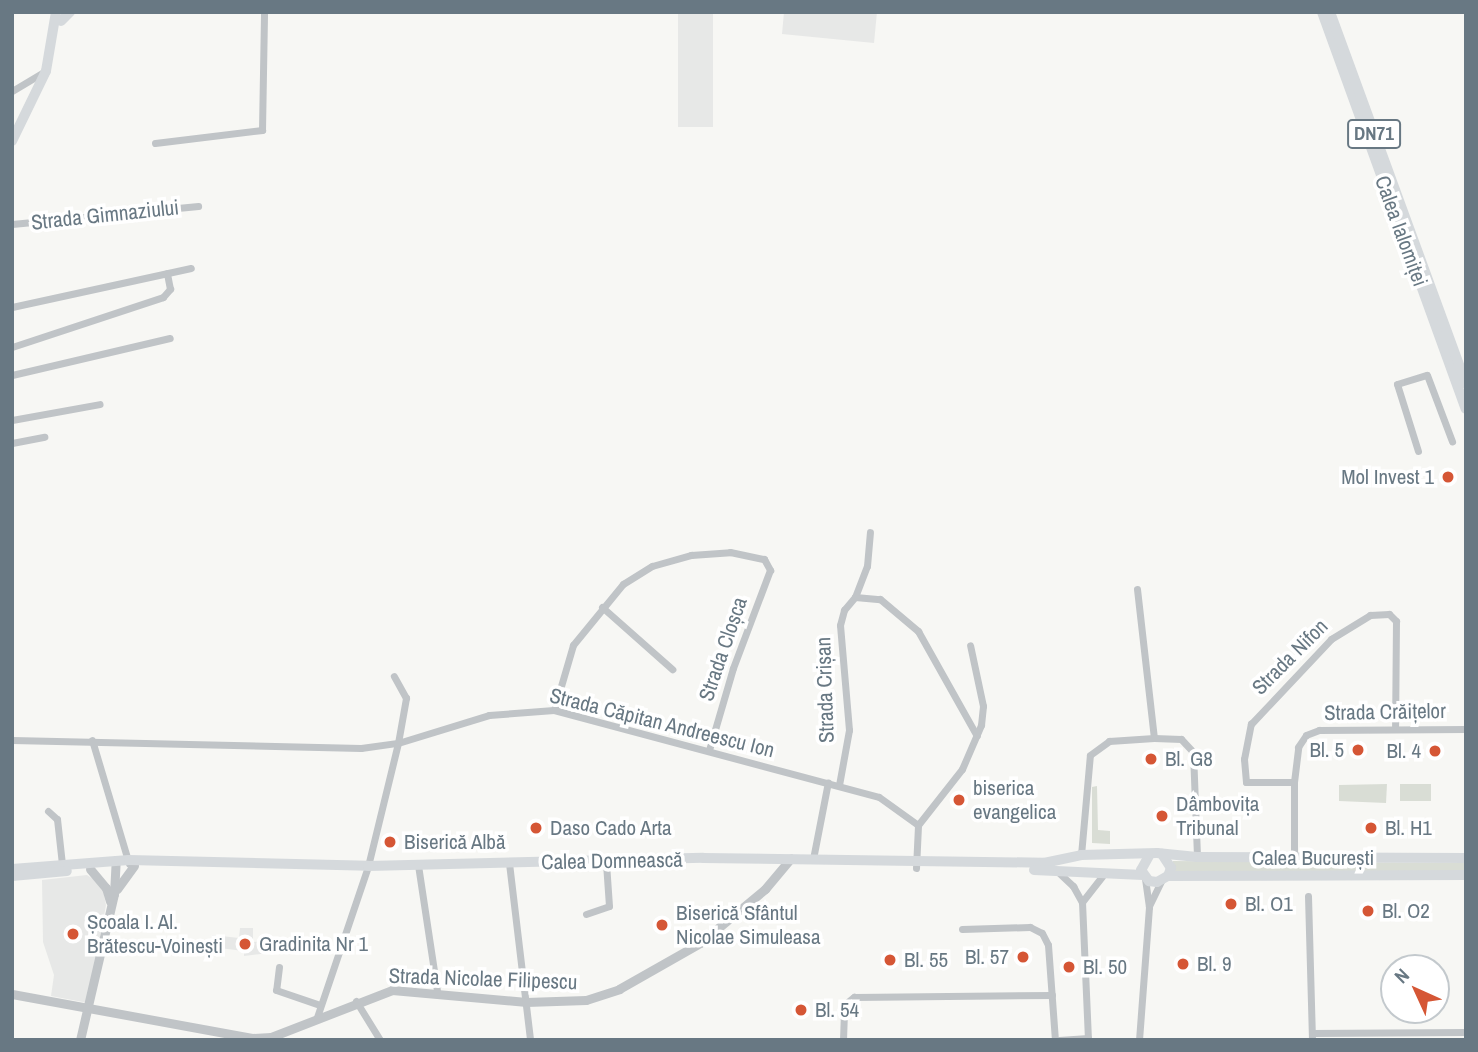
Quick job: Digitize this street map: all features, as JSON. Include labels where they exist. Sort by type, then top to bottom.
[{"type":"main road","points":[[12,141],[46,71],[60,15],[69,12]]},
{"type":"main road","name":"Calea Ialomiței","points":[[1322,12],[1466,409]]},
{"type":"main road","name":"Calea Ialomiței","points":[[1330,12],[1466,384]]},
{"type":"main road","points":[[1144,877],[1142,861],[1155,854],[1170,863],[1165,879]]},
{"type":"main road","name":"Calea București","points":[[1082,855],[1466,858]]},
{"type":"main road","name":"Calea Domnească","points":[[14,871],[116,863],[365,869],[789,862],[916,865],[1044,863],[1082,855]]},
{"type":"main road","name":"Calea Domnească","points":[[509,867],[606,867],[813,859],[1144,877]]},
{"type":"main road","points":[[62,868],[90,869],[116,863]]},
{"type":"main road","name":"Calea București","points":[[1144,877],[1165,879],[1466,874]]},
{"type":"street","points":[[155,143],[262,130],[264,12]]},
{"type":"street","points":[[12,91],[46,71]]},
{"type":"street","name":"Strada Gimnaziului","points":[[12,224],[198,206]]},
{"type":"street","points":[[12,307],[191,268]]},
{"type":"street","points":[[12,347],[163,297],[170,289],[167,273]]},
{"type":"street","points":[[12,375],[170,338]]},
{"type":"street","points":[[1418,452],[1397,384],[1427,374],[1452,442]]},
{"type":"street","points":[[12,420],[100,404]]},
{"type":"street","points":[[12,443],[44,437]]},
{"type":"street","name":"Strada Crișan","points":[[839,785],[849,730],[840,625],[844,610],[855,597],[867,566],[870,532]]},
{"type":"street","name":"Strada Cloșca","points":[[602,607],[623,584],[666,561],[730,552],[768,562],[770,570],[733,668],[709,750]]},
{"type":"street","points":[[1137,589],[1154,738]]},
{"type":"street","points":[[855,597],[880,600],[918,631],[976,736]]},
{"type":"street","points":[[554,710],[573,646],[602,607],[672,669]]},
{"type":"street","name":"Strada Nifon","points":[[1294,782],[1246,782],[1244,759],[1251,724],[1331,639],[1370,615],[1388,614],[1396,621],[1395,729]]},
{"type":"street","points":[[916,865],[918,825],[961,769],[976,736],[983,706],[970,645]]},
{"type":"street","points":[[317,1017],[365,869],[398,743],[406,698],[394,676]]},
{"type":"street","name":"Strada Căpitan Andreescu Ion","points":[[12,740],[92,740],[340,749],[398,743],[489,715],[554,710],[888,800],[918,825]]},
{"type":"street","name":"Strada Crăițelor","points":[[1294,858],[1294,782],[1301,741],[1313,731],[1466,729]]},
{"type":"street","points":[[1082,855],[1085,776],[1090,755],[1101,745],[1154,738],[1181,739],[1193,752],[1203,857]]},
{"type":"street","points":[[92,740],[133,865],[114,894]]},
{"type":"street","points":[[813,859],[828,782]]},
{"type":"street","points":[[48,811],[58,819],[62,868]]},
{"type":"street","name":"Strada Nicolae Filipescu","points":[[12,994],[243,1037],[271,1038],[356,1001],[392,990],[437,991],[526,1002],[586,1000],[637,979],[711,934],[789,862]]},
{"type":"street","points":[[80,1040],[111,910],[116,863]]},
{"type":"street","points":[[509,867],[530,1040]]},
{"type":"street","points":[[586,914],[609,906],[606,867]]},
{"type":"street","points":[[419,868],[437,991]]},
{"type":"street","points":[[90,869],[108,891],[111,910]]},
{"type":"street","points":[[962,929],[1039,929],[1048,945],[1057,1040],[1088,1039],[1082,902],[1073,886],[1058,872]]},
{"type":"street","points":[[1082,902],[1102,876]]},
{"type":"street","points":[[1139,1040],[1149,907],[1144,877]]},
{"type":"street","points":[[1149,907],[1165,879]]},
{"type":"street","points":[[1308,896],[1312,1036],[1466,1031]]},
{"type":"street","points":[[279,967],[276,990],[320,1005]]},
{"type":"street","points":[[843,1040],[845,1006],[854,997],[1052,995]]},
{"type":"street","points":[[356,1001],[380,1040]]},
{"type":"shaded area","points":[[678,12],[713,12],[713,127],[678,127]]},
{"type":"shaded area","points":[[784,12],[877,12],[874,43],[782,34]]},
{"type":"shaded area","points":[[1387,784],[1386,803],[1339,801],[1339,785]]},
{"type":"shaded area","points":[[1400,784],[1431,784],[1431,801],[1400,801]]},
{"type":"shaded area","points":[[1097,786],[1098,830],[1110,831],[1110,844],[1092,843],[1092,787]]},
{"type":"shaded area","points":[[1173,861],[1466,863],[1466,871],[1173,871]]},
{"type":"shaded area","name":"Școala I. Al. Brătescu-Voinești","points":[[87,875],[102,885],[106,905],[88,1003],[51,996],[54,975],[43,942],[42,880]]},
{"type":"shaded area","name":"Gradinita Nr 1","points":[[240,928],[253,928],[253,942],[278,939],[277,952],[244,956],[244,951],[211,947],[212,935],[239,938]]},
{"type":"place","name":"Mol Invest 1","points":[[1448,477]]},
{"type":"place","name":"Bl. 5","points":[[1358,750]]},
{"type":"place","name":"Bl. 4","points":[[1435,751]]},
{"type":"place","name":"Bl. G8","points":[[1151,759]]},
{"type":"place","name":"biserica evangelica","points":[[959,800]]},
{"type":"place","name":"Dâmbovița Tribunal","points":[[1162,816]]},
{"type":"place","name":"Daso Cado Arta","points":[[536,828]]},
{"type":"place","name":"Bl. H1","points":[[1371,828]]},
{"type":"place","name":"Biserică Albă","points":[[390,842]]},
{"type":"place","name":"Bl. O1","points":[[1231,904]]},
{"type":"place","name":"Bl. O2","points":[[1368,911]]},
{"type":"place","name":"Biserică Sfântul Nicolae Simuleasa","points":[[662,925]]},
{"type":"place","name":"Școala I. Al. Brătescu-Voinești","points":[[73,934]]},
{"type":"place","name":"Gradinita Nr 1","points":[[245,944]]},
{"type":"place","name":"Bl. 57","points":[[1023,957]]},
{"type":"place","name":"Bl. 55","points":[[890,960]]},
{"type":"place","name":"Bl. 9","points":[[1183,964]]},
{"type":"place","name":"Bl. 50","points":[[1069,967]]},
{"type":"place","name":"Bl. 54","points":[[801,1010]]}]
